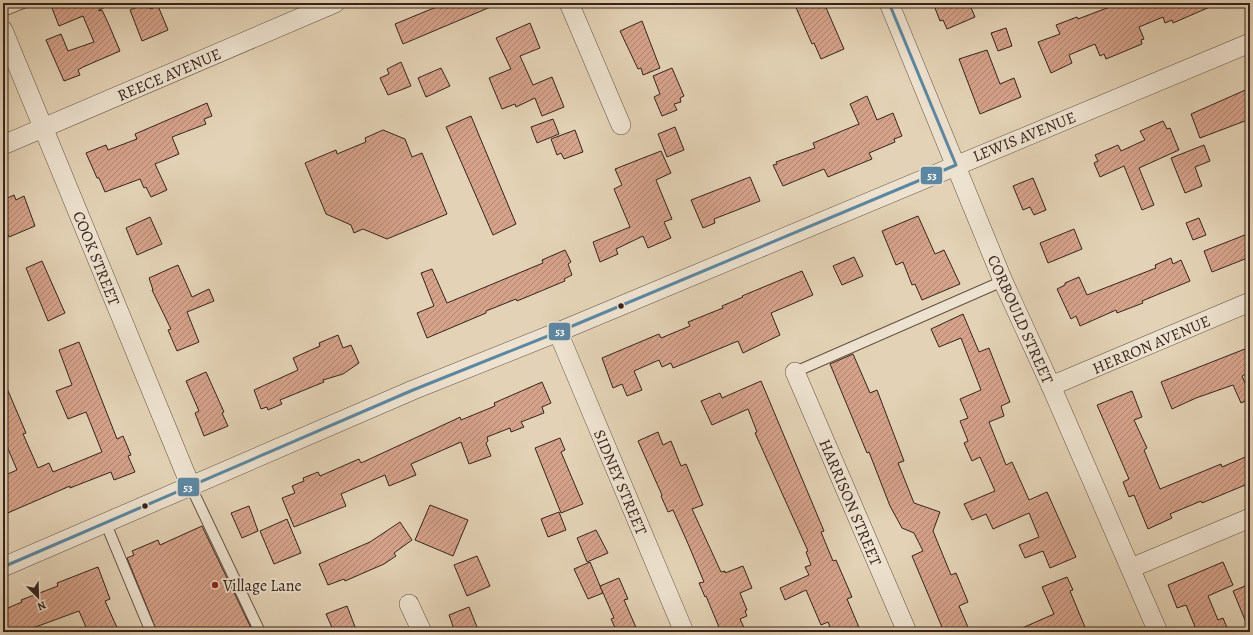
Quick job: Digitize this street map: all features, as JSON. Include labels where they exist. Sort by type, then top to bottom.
[{"type":"street","name":"REECE AVENUE","points":[[3,145],[334,3]]},
{"type":"street","points":[[568,3],[620,125]]},
{"type":"street","name":"CORBOULD STREET","points":[[889,3],[1002,280],[1051,386],[1158,632]]},
{"type":"street","name":"COOK STREET","points":[[3,30],[191,487]]},
{"type":"street","name":"LEWIS AVENUE","points":[[3,566],[106,524],[413,390],[558,332],[1250,43]]},
{"type":"street","name":"HERRON AVENUE","points":[[1051,386],[1250,302]]},
{"type":"street","name":"SIDNEY STREET","points":[[558,332],[684,632]]},
{"type":"street","name":"HARRISON STREET","points":[[795,372],[907,632]]},
{"type":"street","points":[[1131,568],[1250,518]]},
{"type":"street","points":[[409,604],[422,632]]},
{"type":"lane","points":[[3,11],[23,3]]},
{"type":"lane","points":[[795,372],[1002,280]]},
{"type":"lane","points":[[191,487],[260,632]]},
{"type":"lane","points":[[106,524],[151,632]]},
{"type":"building","points":[[50,3],[114,3],[99,11],[102,10],[120,51],[83,67],[78,70],[80,75],[64,81],[46,40],[61,34],[68,51],[94,42],[83,16],[59,26]]},
{"type":"building","points":[[148,3],[150,9],[158,6],[168,30],[142,41],[130,10]]},
{"type":"building","points":[[446,3],[500,3],[403,44],[395,24]]},
{"type":"building","points":[[794,3],[824,3],[844,49],[821,59],[814,43],[812,44]]},
{"type":"building","points":[[948,3],[969,3],[975,17],[947,29],[943,20],[940,21],[935,8]]},
{"type":"building","points":[[1120,3],[1219,3],[1173,23],[1172,20],[1165,23],[1163,17],[1139,27],[1144,39],[1141,40],[1142,44],[1106,59],[1104,54],[1100,56],[1095,44],[1069,55],[1072,63],[1051,73],[1038,42],[1060,34],[1056,25],[1077,17],[1078,19]]},
{"type":"building","points":[[642,21],[660,68],[643,75],[641,68],[638,69],[620,31]]},
{"type":"building","points":[[530,23],[540,48],[520,56],[533,85],[552,77],[564,107],[542,116],[535,98],[516,107],[515,104],[502,109],[489,78],[511,69],[496,38]]},
{"type":"building","points":[[1006,28],[1012,46],[998,51],[991,33]]},
{"type":"building","points":[[987,50],[1000,84],[1014,78],[1021,97],[980,114],[959,59]]},
{"type":"building","points":[[401,62],[411,86],[388,95],[380,78],[389,74],[387,69]]},
{"type":"building","points":[[441,68],[450,86],[426,97],[418,78]]},
{"type":"building","points":[[672,68],[684,96],[680,98],[681,102],[674,104],[677,110],[662,116],[654,97],[660,94],[653,76]]},
{"type":"building","points":[[1250,88],[1250,119],[1200,138],[1191,114]]},
{"type":"building","points":[[867,96],[877,120],[893,113],[902,136],[894,139],[895,142],[869,153],[872,159],[828,177],[824,169],[783,186],[773,165],[777,164],[776,162],[815,148],[813,143],[859,124],[850,104]]},
{"type":"building","points":[[207,103],[212,116],[204,119],[206,124],[172,137],[179,154],[155,164],[167,190],[151,197],[146,187],[144,188],[140,179],[105,192],[86,153],[106,145],[108,150],[137,139],[135,134]]},
{"type":"building","points":[[471,116],[516,224],[493,235],[446,127]]},
{"type":"building","points":[[553,119],[559,134],[537,143],[531,127]]},
{"type":"building","points":[[1163,121],[1167,129],[1170,128],[1179,150],[1139,168],[1154,205],[1142,210],[1124,166],[1100,177],[1094,163],[1098,161],[1095,155],[1118,145],[1121,151],[1145,140],[1140,131]]},
{"type":"building","points":[[675,127],[684,150],[667,157],[658,134]]},
{"type":"building","points":[[383,130],[405,139],[412,157],[422,153],[447,214],[387,239],[363,229],[354,233],[351,225],[326,214],[305,163],[336,150],[337,154],[366,142],[365,138]]},
{"type":"building","points":[[575,130],[583,152],[564,159],[561,153],[557,155],[551,139]]},
{"type":"building","points":[[1204,145],[1210,161],[1195,167],[1202,186],[1185,193],[1171,158]]},
{"type":"building","points":[[661,151],[671,173],[656,180],[672,219],[664,222],[671,238],[648,248],[643,236],[616,249],[618,254],[600,262],[593,242],[630,227],[614,189],[622,185],[615,169]]},
{"type":"building","points":[[750,177],[760,201],[714,219],[715,223],[703,228],[691,200]]},
{"type":"building","points":[[1033,178],[1046,210],[1034,215],[1030,207],[1023,210],[1013,186]]},
{"type":"building","points":[[14,195],[16,200],[24,196],[35,226],[9,237],[3,222],[3,200]]},
{"type":"building","points":[[918,216],[935,254],[944,250],[960,284],[922,300],[915,284],[912,285],[903,262],[896,265],[882,231]]},
{"type":"building","points":[[150,217],[162,244],[137,255],[126,228]]},
{"type":"building","points":[[1199,218],[1206,235],[1193,240],[1186,223]]},
{"type":"building","points":[[1074,229],[1082,249],[1048,263],[1040,243]]},
{"type":"building","points":[[1250,233],[1250,257],[1212,272],[1204,251]]},
{"type":"building","points":[[565,250],[571,262],[568,264],[572,275],[564,279],[565,281],[517,301],[516,299],[486,311],[486,313],[427,338],[417,313],[434,306],[421,273],[432,269],[447,303],[543,263],[542,260]]},
{"type":"building","points":[[854,257],[863,276],[842,285],[833,266]]},
{"type":"building","points":[[1171,258],[1173,264],[1181,260],[1190,281],[1142,301],[1143,303],[1117,313],[1116,310],[1080,326],[1076,316],[1071,319],[1057,289],[1065,285],[1065,283],[1079,277],[1087,295],[1156,268],[1155,265]]},
{"type":"building","points":[[42,261],[65,313],[48,321],[26,268]]},
{"type":"building","points":[[178,265],[192,297],[209,289],[214,301],[187,312],[199,342],[177,351],[168,330],[171,329],[152,290],[149,278]]},
{"type":"building","points":[[802,271],[813,295],[771,313],[780,335],[743,353],[738,341],[673,368],[671,363],[662,367],[659,360],[634,371],[642,390],[627,396],[622,384],[613,388],[602,358],[659,334],[661,338],[690,326],[688,322],[723,308],[722,306],[743,297],[742,296]]},
{"type":"building","points":[[963,314],[979,352],[989,348],[1010,402],[1001,406],[1004,416],[989,422],[1006,465],[1012,462],[1029,500],[1047,492],[1076,557],[1050,568],[1043,551],[1025,558],[1019,545],[1039,537],[1029,513],[993,529],[986,514],[972,520],[964,504],[995,491],[980,457],[972,461],[964,443],[968,441],[960,421],[968,418],[960,399],[981,390],[961,338],[939,347],[931,329]]},
{"type":"building","points":[[338,335],[343,348],[351,345],[359,363],[343,374],[323,380],[324,382],[280,400],[282,404],[268,410],[267,407],[261,409],[254,390],[298,370],[293,358],[320,346],[319,343]]},
{"type":"building","points":[[79,342],[117,439],[123,436],[131,455],[128,456],[135,472],[114,480],[111,472],[70,488],[70,486],[3,515],[3,476],[17,470],[3,437],[3,379],[26,433],[23,434],[38,468],[49,463],[53,472],[102,452],[86,412],[68,419],[56,391],[72,385],[59,350]]},
{"type":"building","points":[[1250,347],[1250,372],[1242,376],[1250,394],[1250,399],[1241,403],[1233,385],[1196,398],[1172,409],[1161,382]]},
{"type":"building","points":[[853,354],[870,393],[877,390],[904,461],[898,463],[914,503],[940,512],[933,531],[951,575],[956,573],[968,602],[959,606],[970,632],[944,632],[912,556],[923,551],[914,533],[902,528],[890,506],[869,452],[867,453],[830,364]]},
{"type":"building","points":[[206,372],[224,412],[222,413],[228,426],[204,436],[195,413],[199,411],[186,381]]},
{"type":"building","points":[[761,381],[824,531],[821,532],[833,561],[836,560],[852,597],[847,599],[861,632],[832,632],[828,622],[821,625],[806,590],[785,600],[780,588],[809,575],[805,567],[811,565],[806,552],[808,551],[755,433],[757,432],[748,409],[712,425],[701,401],[720,393],[722,398]]},
{"type":"building","points":[[542,382],[551,403],[542,407],[544,413],[521,422],[524,427],[511,432],[510,428],[487,437],[488,441],[486,443],[491,456],[469,464],[461,442],[411,464],[416,475],[389,486],[385,475],[341,494],[346,506],[294,527],[282,498],[295,493],[292,486],[304,481],[303,478],[318,472],[320,476],[359,459],[361,463],[460,417],[461,420],[495,406],[494,403]]},
{"type":"building","points":[[1132,391],[1142,417],[1134,420],[1147,448],[1144,450],[1160,489],[1221,464],[1222,467],[1250,455],[1250,483],[1202,503],[1201,501],[1170,514],[1172,518],[1148,529],[1134,495],[1129,497],[1123,482],[1129,479],[1097,405]]},
{"type":"building","points":[[658,432],[663,445],[671,441],[681,466],[686,464],[703,505],[692,509],[721,572],[725,571],[725,573],[743,566],[752,588],[740,593],[747,610],[745,611],[747,616],[740,619],[746,632],[721,632],[706,596],[705,597],[699,583],[704,582],[689,546],[673,510],[668,512],[638,441]]},
{"type":"building","points":[[560,438],[565,450],[561,452],[583,504],[561,513],[535,448]]},
{"type":"building","points":[[430,505],[468,520],[453,556],[415,540]]},
{"type":"building","points":[[249,506],[258,531],[242,538],[231,513]]},
{"type":"building","points":[[559,512],[566,530],[548,537],[541,519]]},
{"type":"building","points":[[287,519],[301,553],[274,564],[260,531]]},
{"type":"building","points":[[400,522],[412,540],[394,553],[396,556],[384,564],[345,581],[344,579],[328,585],[319,564],[370,542]]},
{"type":"building","points":[[202,526],[253,632],[157,632],[127,558],[134,555],[132,551],[158,540],[160,545]]},
{"type":"building","points":[[596,530],[608,553],[587,562],[577,538]]},
{"type":"building","points":[[477,556],[490,586],[467,596],[454,565]]},
{"type":"building","points":[[590,562],[603,593],[588,599],[574,569]]},
{"type":"building","points":[[1223,562],[1233,585],[1208,596],[1218,620],[1223,618],[1229,632],[1190,632],[1196,629],[1186,605],[1177,608],[1168,585]]},
{"type":"building","points":[[98,567],[110,599],[105,601],[119,632],[88,632],[79,611],[22,632],[3,632],[3,610],[22,602],[21,600],[58,586],[57,583]]},
{"type":"building","points":[[1067,577],[1073,590],[1070,591],[1087,632],[1013,632],[1054,614],[1042,587]]},
{"type":"building","points":[[619,578],[628,599],[624,600],[638,632],[617,632],[611,619],[614,618],[600,586]]},
{"type":"building","points":[[1250,584],[1250,632],[1233,591]]},
{"type":"building","points":[[347,606],[357,632],[334,632],[326,614]]},
{"type":"building","points":[[469,607],[479,632],[455,632],[449,615]]},
{"type":"transit line","name":"53","points":[[3,567],[413,390],[558,332],[956,165],[889,3]]},
{"type":"place","name":"Village Lane","points":[[215,585]]}]
